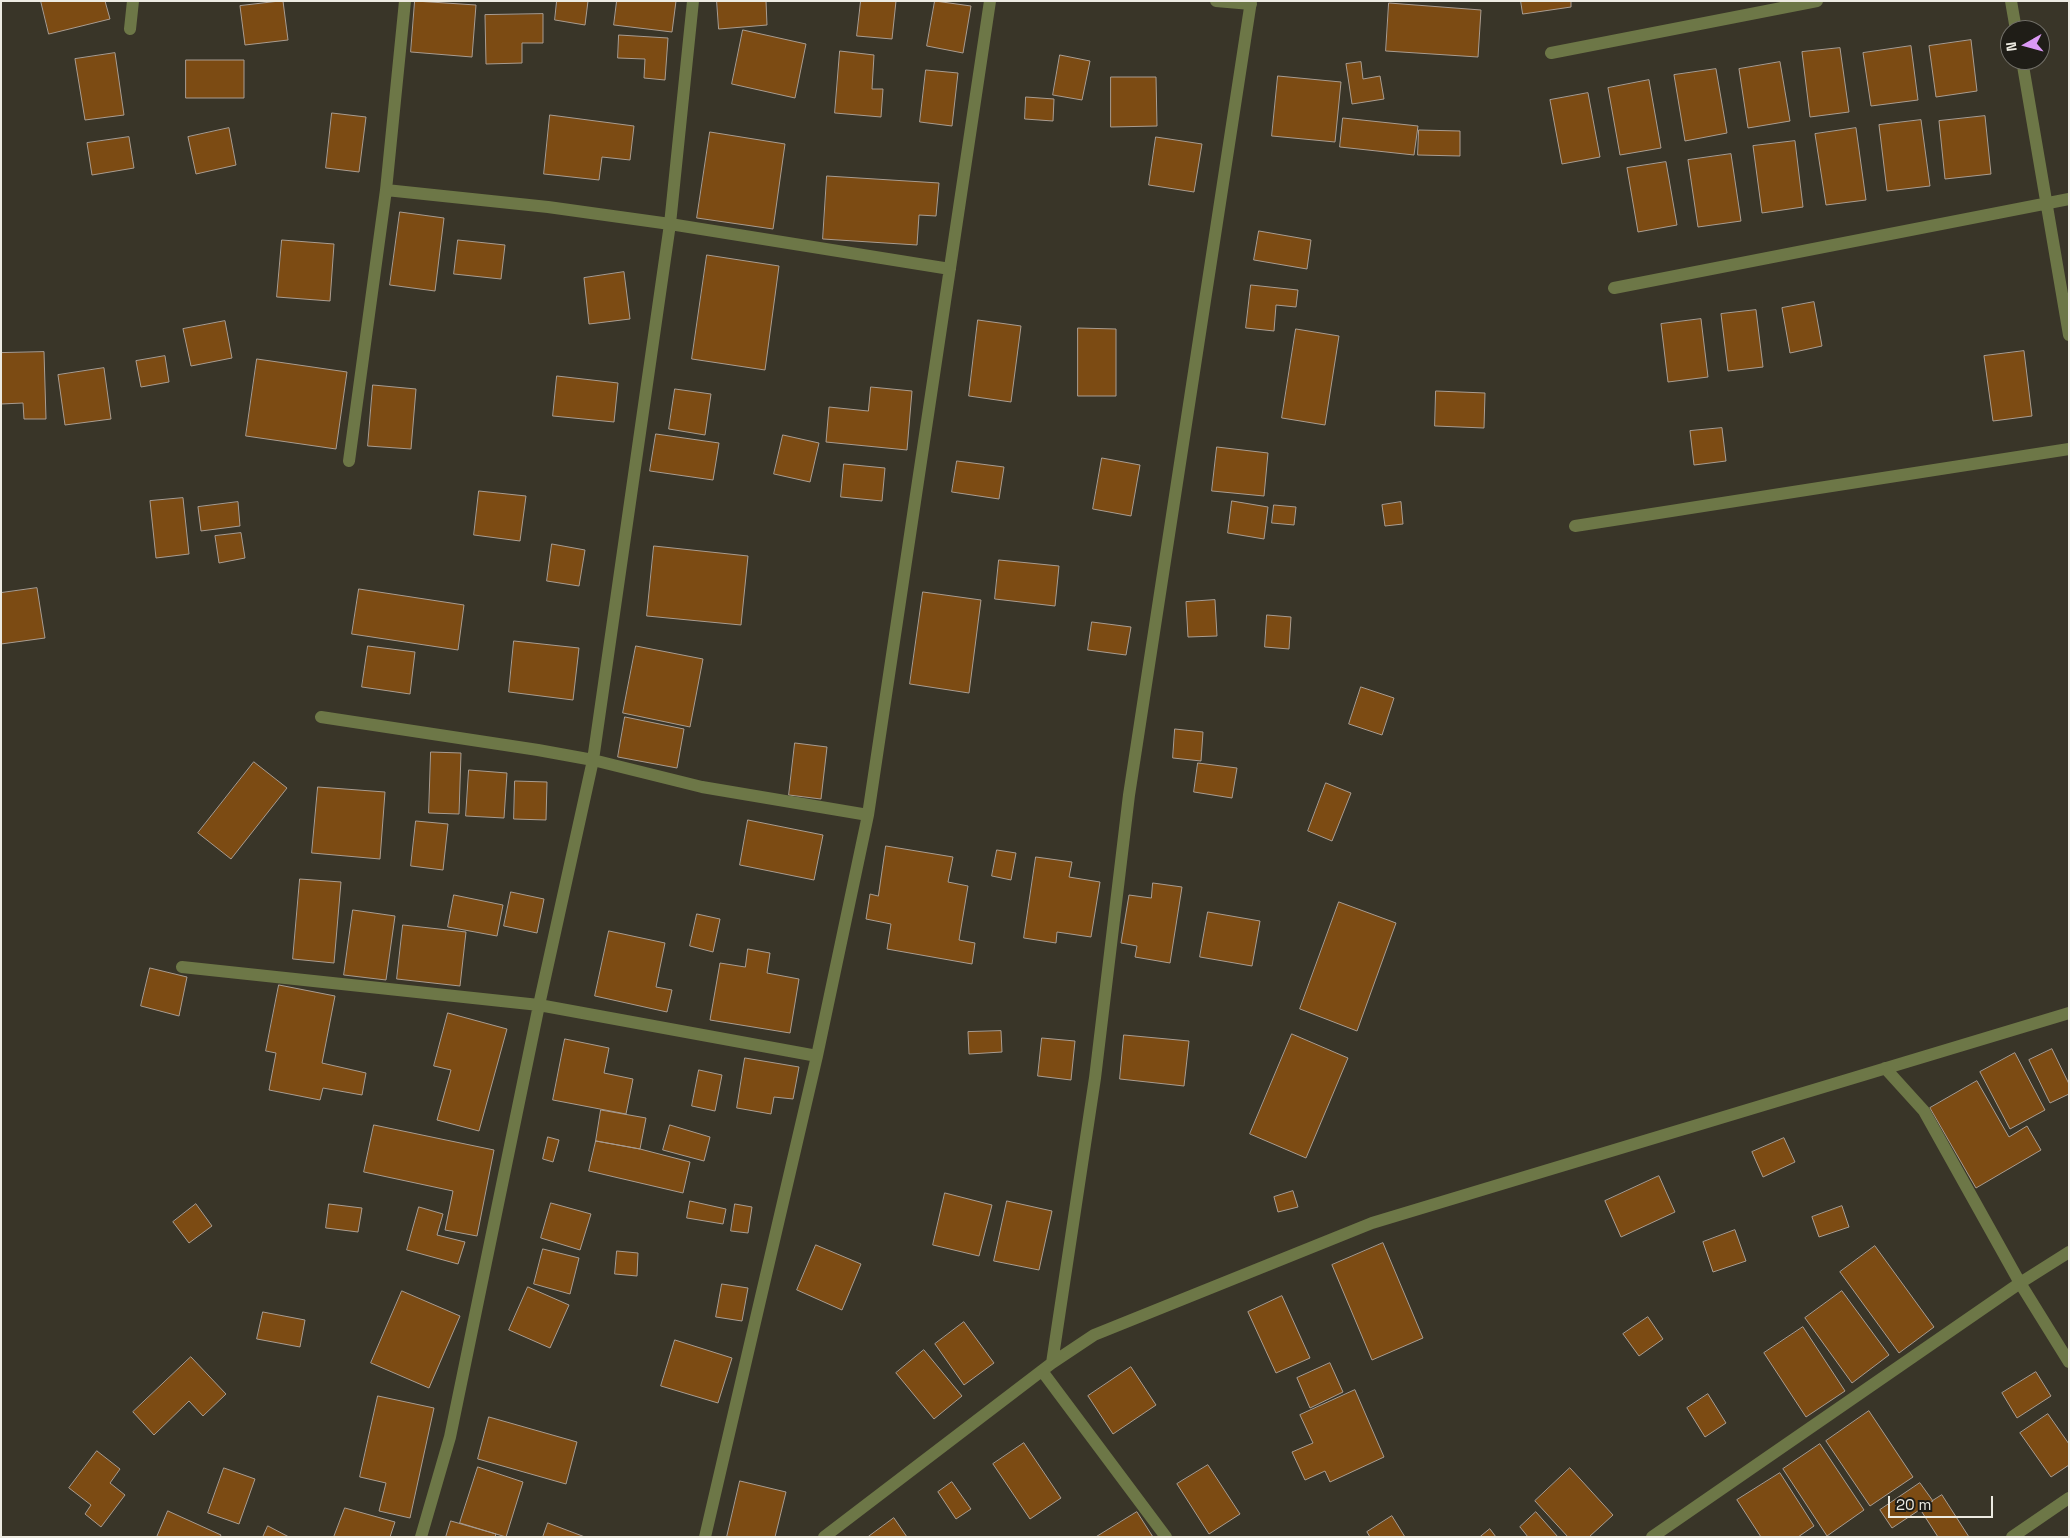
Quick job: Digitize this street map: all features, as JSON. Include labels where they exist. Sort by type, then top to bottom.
[{"type":"street","points":[[130,29],[133,1]]},
{"type":"street","points":[[349,461],[386,190],[405,1]]},
{"type":"street","points":[[420,1537],[450,1437],[539,1005],[593,760],[670,224],[693,1]]},
{"type":"street","points":[[706,1537],[817,1056],[868,815],[990,1]]},
{"type":"street","points":[[1166,1537],[1047,1367],[1095,1078],[1130,785],[1251,3],[1216,1]]},
{"type":"street","points":[[1551,53],[1817,1]]},
{"type":"street","points":[[2011,1],[2014,20]]},
{"type":"street","points":[[2024,70],[2069,335]]},
{"type":"street","points":[[386,190],[548,207],[670,224],[950,269]]},
{"type":"street","points":[[1614,288],[2069,199]]},
{"type":"street","points":[[1575,526],[2069,449]]},
{"type":"street","points":[[321,717],[538,750],[593,760],[702,787],[868,815]]},
{"type":"street","points":[[182,967],[539,1005],[817,1056]]},
{"type":"street","points":[[824,1537],[1047,1367],[1094,1335],[1372,1222],[2069,1013]]},
{"type":"street","points":[[1885,1068],[1924,1111],[2020,1283],[2069,1362]]},
{"type":"street","points":[[1652,1537],[2020,1283],[2069,1252]]},
{"type":"street","points":[[2012,1537],[2069,1498]]},
{"type":"building","points":[[41,1],[105,1],[110,19],[49,34]]},
{"type":"building","points":[[283,1],[288,40],[245,45],[240,6]]},
{"type":"building","points":[[415,1],[476,5],[472,57],[411,52]]},
{"type":"building","points":[[557,1],[588,1],[585,25],[555,20]]},
{"type":"building","points":[[617,1],[676,1],[672,32],[614,25]]},
{"type":"building","points":[[717,1],[766,1],[767,25],[719,29]]},
{"type":"building","points":[[861,1],[896,1],[892,39],[857,36]]},
{"type":"building","points":[[935,1],[971,6],[963,53],[927,46]]},
{"type":"building","points":[[1521,1],[1571,1],[1571,7],[1523,14]]},
{"type":"building","points":[[1389,3],[1481,10],[1478,57],[1386,51]]},
{"type":"building","points":[[543,14],[543,43],[522,43],[522,63],[486,64],[485,15]]},
{"type":"building","points":[[743,30],[806,44],[795,98],[732,84]]},
{"type":"building","points":[[619,35],[668,38],[665,80],[644,78],[645,59],[618,58]]},
{"type":"building","points":[[1971,40],[1977,91],[1936,97],[1929,46]]},
{"type":"building","points":[[1911,46],[1918,100],[1871,106],[1863,53]]},
{"type":"building","points":[[1840,48],[1849,112],[1810,117],[1802,52]]},
{"type":"building","points":[[840,51],[874,55],[872,89],[883,89],[881,117],[835,113]]},
{"type":"building","points":[[115,53],[124,115],[85,120],[75,59]]},
{"type":"building","points":[[1060,55],[1090,61],[1082,100],[1053,95]]},
{"type":"building","points":[[186,60],[244,60],[244,98],[186,98]]},
{"type":"building","points":[[1361,62],[1363,79],[1380,76],[1384,99],[1352,104],[1346,64]]},
{"type":"building","points":[[1780,62],[1790,121],[1748,128],[1739,69]]},
{"type":"building","points":[[1716,69],[1727,133],[1685,141],[1674,75]]},
{"type":"building","points":[[926,70],[958,73],[952,126],[920,122]]},
{"type":"building","points":[[1278,76],[1341,82],[1335,142],[1272,136]]},
{"type":"building","points":[[1111,77],[1156,77],[1157,126],[1111,127]]},
{"type":"building","points":[[1649,80],[1661,148],[1620,155],[1608,88]]},
{"type":"building","points":[[1588,93],[1600,157],[1562,164],[1550,100]]},
{"type":"building","points":[[1026,97],[1054,99],[1053,121],[1025,119]]},
{"type":"building","points":[[332,113],[366,117],[359,172],[326,168]]},
{"type":"building","points":[[550,115],[634,126],[630,160],[602,157],[599,180],[544,174]]},
{"type":"building","points":[[1985,116],[1991,174],[1945,179],[1939,121]]},
{"type":"building","points":[[1343,118],[1418,126],[1414,155],[1340,147]]},
{"type":"building","points":[[1921,120],[1930,186],[1887,191],[1879,125]]},
{"type":"building","points":[[229,128],[236,165],[196,174],[188,137]]},
{"type":"building","points":[[1856,128],[1866,200],[1826,205],[1815,134]]},
{"type":"building","points":[[1419,130],[1460,131],[1460,156],[1418,155]]},
{"type":"building","points":[[710,132],[785,144],[773,229],[697,218]]},
{"type":"building","points":[[129,137],[134,168],[92,175],[87,143]]},
{"type":"building","points":[[1156,137],[1202,144],[1194,192],[1149,185]]},
{"type":"building","points":[[1795,141],[1803,207],[1762,213],[1753,146]]},
{"type":"building","points":[[1731,154],[1741,221],[1698,227],[1688,160]]},
{"type":"building","points":[[1666,162],[1677,225],[1638,232],[1627,168]]},
{"type":"building","points":[[827,176],[939,183],[936,216],[919,215],[917,245],[823,239]]},
{"type":"building","points":[[400,212],[444,218],[435,291],[390,285]]},
{"type":"building","points":[[1259,231],[1311,240],[1307,269],[1254,260]]},
{"type":"building","points":[[282,240],[334,244],[330,301],[277,297]]},
{"type":"building","points":[[458,240],[505,245],[501,279],[454,274]]},
{"type":"building","points":[[707,255],[779,266],[765,370],[692,359]]},
{"type":"building","points":[[624,272],[630,319],[589,324],[584,278]]},
{"type":"building","points":[[1251,285],[1298,290],[1296,307],[1276,305],[1274,331],[1246,328]]},
{"type":"building","points":[[1814,302],[1822,346],[1790,353],[1782,308]]},
{"type":"building","points":[[1756,310],[1763,367],[1728,371],[1721,314]]},
{"type":"building","points":[[1701,319],[1708,377],[1668,382],[1661,324]]},
{"type":"building","points":[[978,320],[1021,326],[1011,402],[969,396]]},
{"type":"building","points":[[225,321],[232,358],[191,366],[183,329]]},
{"type":"building","points":[[1078,328],[1116,329],[1116,396],[1078,396]]},
{"type":"building","points":[[1296,329],[1339,336],[1325,425],[1282,418]]},
{"type":"building","points":[[2024,351],[2032,416],[1993,421],[1984,356]]},
{"type":"building","points":[[44,352],[46,419],[24,419],[23,403],[1,404],[1,353]]},
{"type":"building","points":[[165,356],[169,382],[141,387],[136,361]]},
{"type":"building","points":[[257,359],[347,372],[336,449],[246,436]]},
{"type":"building","points":[[104,368],[111,419],[65,425],[58,375]]},
{"type":"building","points":[[557,376],[618,383],[614,422],[553,416]]},
{"type":"building","points":[[373,385],[416,389],[411,449],[368,446]]},
{"type":"building","points":[[871,387],[912,391],[907,450],[826,442],[829,407],[868,411]]},
{"type":"building","points":[[675,389],[711,394],[705,435],[669,429]]},
{"type":"building","points":[[1436,391],[1485,393],[1484,428],[1435,426]]},
{"type":"building","points":[[1722,428],[1726,461],[1694,465],[1690,431]]},
{"type":"building","points":[[656,434],[719,443],[713,480],[650,471]]},
{"type":"building","points":[[783,435],[819,443],[810,482],[774,474]]},
{"type":"building","points":[[1217,447],[1268,453],[1264,496],[1212,491]]},
{"type":"building","points":[[1102,458],[1140,465],[1131,516],[1093,509]]},
{"type":"building","points":[[957,461],[1004,467],[999,499],[952,492]]},
{"type":"building","points":[[844,464],[885,468],[882,501],[841,497]]},
{"type":"building","points":[[479,491],[526,496],[520,541],[474,535]]},
{"type":"building","points":[[183,498],[189,554],[156,558],[150,501]]},
{"type":"building","points":[[1232,501],[1268,507],[1264,539],[1228,533]]},
{"type":"building","points":[[238,502],[240,526],[201,531],[198,507]]},
{"type":"building","points":[[1401,502],[1403,524],[1385,526],[1382,505]]},
{"type":"building","points":[[1274,505],[1296,507],[1294,525],[1272,523]]},
{"type":"building","points":[[241,533],[245,558],[219,563],[215,536]]},
{"type":"building","points":[[552,544],[585,550],[579,586],[547,581]]},
{"type":"building","points":[[654,546],[748,556],[741,625],[647,616]]},
{"type":"building","points":[[999,560],[1059,566],[1055,606],[995,599]]},
{"type":"building","points":[[37,588],[45,638],[1,644],[1,593]]},
{"type":"building","points":[[359,589],[464,605],[458,650],[352,634]]},
{"type":"building","points":[[923,592],[981,600],[969,693],[910,684]]},
{"type":"building","points":[[1215,600],[1217,636],[1188,637],[1186,602]]},
{"type":"building","points":[[1267,615],[1291,617],[1289,649],[1265,647]]},
{"type":"building","points":[[1092,622],[1131,627],[1126,655],[1088,650]]},
{"type":"building","points":[[514,641],[579,648],[573,700],[509,692]]},
{"type":"building","points":[[368,646],[415,652],[410,694],[362,687]]},
{"type":"building","points":[[636,646],[703,659],[690,727],[623,713]]},
{"type":"building","points":[[1361,687],[1394,698],[1382,735],[1349,724]]},
{"type":"building","points":[[625,717],[684,729],[677,768],[618,757]]},
{"type":"building","points":[[1175,729],[1203,732],[1201,761],[1173,758]]},
{"type":"building","points":[[795,743],[827,747],[821,799],[789,795]]},
{"type":"building","points":[[431,752],[461,753],[459,814],[429,813]]},
{"type":"building","points":[[254,762],[287,788],[231,859],[198,833]]},
{"type":"building","points":[[1198,763],[1237,768],[1232,798],[1194,792]]},
{"type":"building","points":[[469,770],[507,773],[504,818],[466,816]]},
{"type":"building","points":[[515,781],[547,782],[546,820],[514,819]]},
{"type":"building","points":[[1326,783],[1351,793],[1332,841],[1308,831]]},
{"type":"building","points":[[318,787],[385,792],[380,859],[312,853]]},
{"type":"building","points":[[748,820],[823,835],[814,880],[740,865]]},
{"type":"building","points":[[416,821],[448,824],[443,870],[411,866]]},
{"type":"building","points":[[886,846],[953,857],[948,882],[968,886],[959,940],[975,943],[972,964],[887,949],[891,924],[866,919],[870,894],[878,896]]},
{"type":"building","points":[[997,850],[1016,853],[1011,880],[992,876]]},
{"type":"building","points":[[1036,857],[1072,862],[1069,877],[1100,882],[1091,937],[1057,932],[1056,943],[1024,938]]},
{"type":"building","points":[[300,879],[341,882],[334,963],[293,959]]},
{"type":"building","points":[[1153,883],[1182,887],[1170,963],[1135,957],[1137,946],[1121,943],[1129,895],[1151,898]]},
{"type":"building","points":[[511,892],[544,899],[537,933],[504,926]]},
{"type":"building","points":[[454,895],[503,905],[497,936],[448,927]]},
{"type":"building","points":[[1339,902],[1396,923],[1357,1031],[1300,1009]]},
{"type":"building","points":[[353,910],[395,916],[386,980],[344,975]]},
{"type":"building","points":[[1208,912],[1260,921],[1252,966],[1200,957]]},
{"type":"building","points":[[697,914],[720,919],[713,952],[690,946]]},
{"type":"building","points":[[403,925],[466,932],[460,986],[397,979]]},
{"type":"building","points":[[609,931],[665,943],[656,987],[672,990],[667,1012],[595,996]]},
{"type":"building","points":[[748,949],[770,953],[767,973],[799,979],[790,1033],[710,1020],[720,963],[745,967]]},
{"type":"building","points":[[150,968],[187,977],[179,1016],[141,1006]]},
{"type":"building","points":[[279,985],[335,996],[322,1063],[366,1073],[362,1095],[323,1088],[320,1100],[269,1090],[276,1053],[266,1051]]},
{"type":"building","points":[[448,1013],[507,1029],[479,1131],[437,1120],[451,1070],[434,1066]]},
{"type":"building","points":[[1001,1031],[1002,1052],[969,1054],[968,1032]]},
{"type":"building","points":[[1292,1034],[1348,1058],[1306,1158],[1250,1134]]},
{"type":"building","points":[[1124,1035],[1189,1041],[1184,1086],[1120,1079]]},
{"type":"building","points":[[1042,1038],[1075,1041],[1071,1080],[1038,1076]]},
{"type":"building","points":[[565,1039],[609,1048],[604,1073],[633,1079],[626,1114],[553,1100]]},
{"type":"building","points":[[2052,1049],[2069,1084],[2069,1094],[2050,1103],[2029,1060]]},
{"type":"building","points":[[2015,1053],[2045,1110],[2010,1129],[1980,1072]]},
{"type":"building","points":[[745,1058],[799,1067],[793,1099],[774,1097],[771,1114],[737,1108]]},
{"type":"building","points":[[699,1070],[722,1075],[715,1111],[692,1106]]},
{"type":"building","points":[[1977,1081],[2009,1137],[2027,1126],[2041,1150],[1976,1188],[1930,1108]]},
{"type":"building","points":[[601,1110],[646,1118],[640,1149],[596,1141]]},
{"type":"building","points":[[374,1125],[494,1150],[477,1236],[445,1230],[453,1191],[364,1172]]},
{"type":"building","points":[[670,1125],[710,1137],[704,1161],[663,1150]]},
{"type":"building","points":[[548,1137],[559,1140],[553,1162],[543,1159]]},
{"type":"building","points":[[1784,1138],[1795,1162],[1763,1177],[1752,1152]]},
{"type":"building","points":[[596,1141],[640,1149],[690,1162],[683,1193],[589,1171]]},
{"type":"building","points":[[1659,1176],[1675,1212],[1621,1237],[1605,1201]]},
{"type":"building","points":[[1293,1191],[1298,1207],[1278,1212],[1274,1197]]},
{"type":"building","points":[[945,1193],[992,1205],[979,1256],[933,1245]]},
{"type":"building","points":[[690,1201],[726,1209],[723,1224],[687,1218]]},
{"type":"building","points":[[1007,1201],[1052,1211],[1039,1270],[994,1261]]},
{"type":"building","points":[[551,1203],[591,1214],[580,1250],[541,1238]]},
{"type":"building","points":[[196,1204],[212,1226],[189,1243],[173,1222]]},
{"type":"building","points":[[329,1204],[362,1208],[358,1232],[326,1228]]},
{"type":"building","points":[[735,1204],[752,1207],[748,1233],[731,1231]]},
{"type":"building","points":[[1842,1206],[1849,1227],[1819,1237],[1812,1217]]},
{"type":"building","points":[[419,1207],[443,1214],[437,1235],[465,1242],[458,1264],[407,1250]]},
{"type":"building","points":[[1735,1230],[1746,1261],[1713,1272],[1703,1242]]},
{"type":"building","points":[[1383,1243],[1423,1338],[1372,1360],[1332,1265]]},
{"type":"building","points":[[816,1245],[861,1264],[842,1310],[797,1290]]},
{"type":"building","points":[[1875,1246],[1934,1327],[1899,1353],[1840,1272]]},
{"type":"building","points":[[543,1249],[579,1258],[570,1294],[534,1284]]},
{"type":"building","points":[[617,1251],[638,1253],[637,1276],[615,1274]]},
{"type":"building","points":[[722,1284],[748,1288],[742,1321],[716,1317]]},
{"type":"building","points":[[528,1287],[569,1305],[550,1348],[509,1330]]},
{"type":"building","points":[[402,1291],[460,1316],[429,1388],[371,1363]]},
{"type":"building","points":[[1842,1291],[1889,1355],[1852,1383],[1805,1318]]},
{"type":"building","points":[[1282,1296],[1310,1358],[1276,1373],[1248,1312]]},
{"type":"building","points":[[263,1312],[305,1320],[300,1347],[257,1339]]},
{"type":"building","points":[[1648,1317],[1663,1339],[1639,1356],[1623,1334]]},
{"type":"building","points":[[964,1322],[994,1363],[964,1385],[935,1344]]},
{"type":"building","points":[[1803,1327],[1845,1391],[1806,1417],[1764,1353]]},
{"type":"building","points":[[675,1340],[732,1358],[718,1403],[661,1386]]},
{"type":"building","points":[[924,1350],[962,1396],[934,1419],[896,1373]]},
{"type":"building","points":[[191,1357],[226,1394],[203,1416],[189,1401],[154,1435],[133,1412]]},
{"type":"building","points":[[1330,1363],[1343,1392],[1310,1408],[1297,1378]]},
{"type":"building","points":[[1131,1367],[1156,1405],[1113,1434],[1088,1396]]},
{"type":"building","points":[[2036,1372],[2051,1396],[2017,1418],[2002,1393]]},
{"type":"building","points":[[1355,1390],[1384,1457],[1330,1482],[1325,1471],[1305,1480],[1292,1452],[1313,1443],[1300,1415]]},
{"type":"building","points":[[1708,1394],[1726,1423],[1705,1437],[1687,1408]]},
{"type":"building","points":[[378,1396],[434,1408],[410,1518],[379,1511],[386,1483],[360,1477]]},
{"type":"building","points":[[1869,1411],[1913,1477],[1870,1506],[1826,1441]]},
{"type":"building","points":[[2048,1414],[2069,1444],[2069,1465],[2051,1477],[2020,1433]]},
{"type":"building","points":[[489,1417],[577,1442],[566,1484],[478,1459]]},
{"type":"building","points":[[1024,1443],[1061,1498],[1030,1519],[993,1464]]},
{"type":"building","points":[[1820,1444],[1864,1510],[1827,1536],[1783,1469]]},
{"type":"building","points":[[97,1451],[120,1469],[110,1483],[125,1495],[101,1527],[85,1514],[91,1505],[69,1488]]},
{"type":"building","points":[[1208,1465],[1240,1514],[1209,1534],[1177,1484]]},
{"type":"building","points":[[478,1467],[523,1482],[506,1537],[460,1523]]},
{"type":"building","points":[[224,1468],[255,1479],[239,1524],[208,1513]]},
{"type":"building","points":[[1570,1468],[1613,1515],[1589,1537],[1568,1537],[1535,1501]]},
{"type":"building","points":[[1780,1473],[1814,1526],[1798,1537],[1761,1537],[1737,1500]]},
{"type":"building","points":[[740,1481],[786,1492],[775,1537],[727,1537]]},
{"type":"building","points":[[952,1482],[971,1509],[956,1519],[938,1492]]},
{"type":"building","points":[[1920,1483],[1933,1501],[1892,1528],[1880,1510]]},
{"type":"building","points":[[1942,1495],[1969,1537],[1938,1537],[1920,1509]]},
{"type":"building","points":[[345,1508],[395,1522],[390,1537],[334,1537]]},
{"type":"building","points":[[168,1511],[221,1535],[220,1537],[157,1537]]},
{"type":"building","points":[[1137,1512],[1153,1537],[1096,1537]]},
{"type":"building","points":[[1536,1512],[1558,1537],[1528,1537],[1520,1527]]},
{"type":"building","points":[[1392,1516],[1405,1537],[1370,1537],[1367,1532]]},
{"type":"building","points":[[894,1518],[907,1537],[868,1537]]},
{"type":"building","points":[[451,1521],[496,1534],[495,1537],[446,1537]]},
{"type":"building","points":[[548,1523],[585,1537],[543,1537]]},
{"type":"building","points":[[268,1526],[289,1537],[263,1537]]},
{"type":"building","points":[[1490,1529],[1496,1537],[1480,1537]]}]
